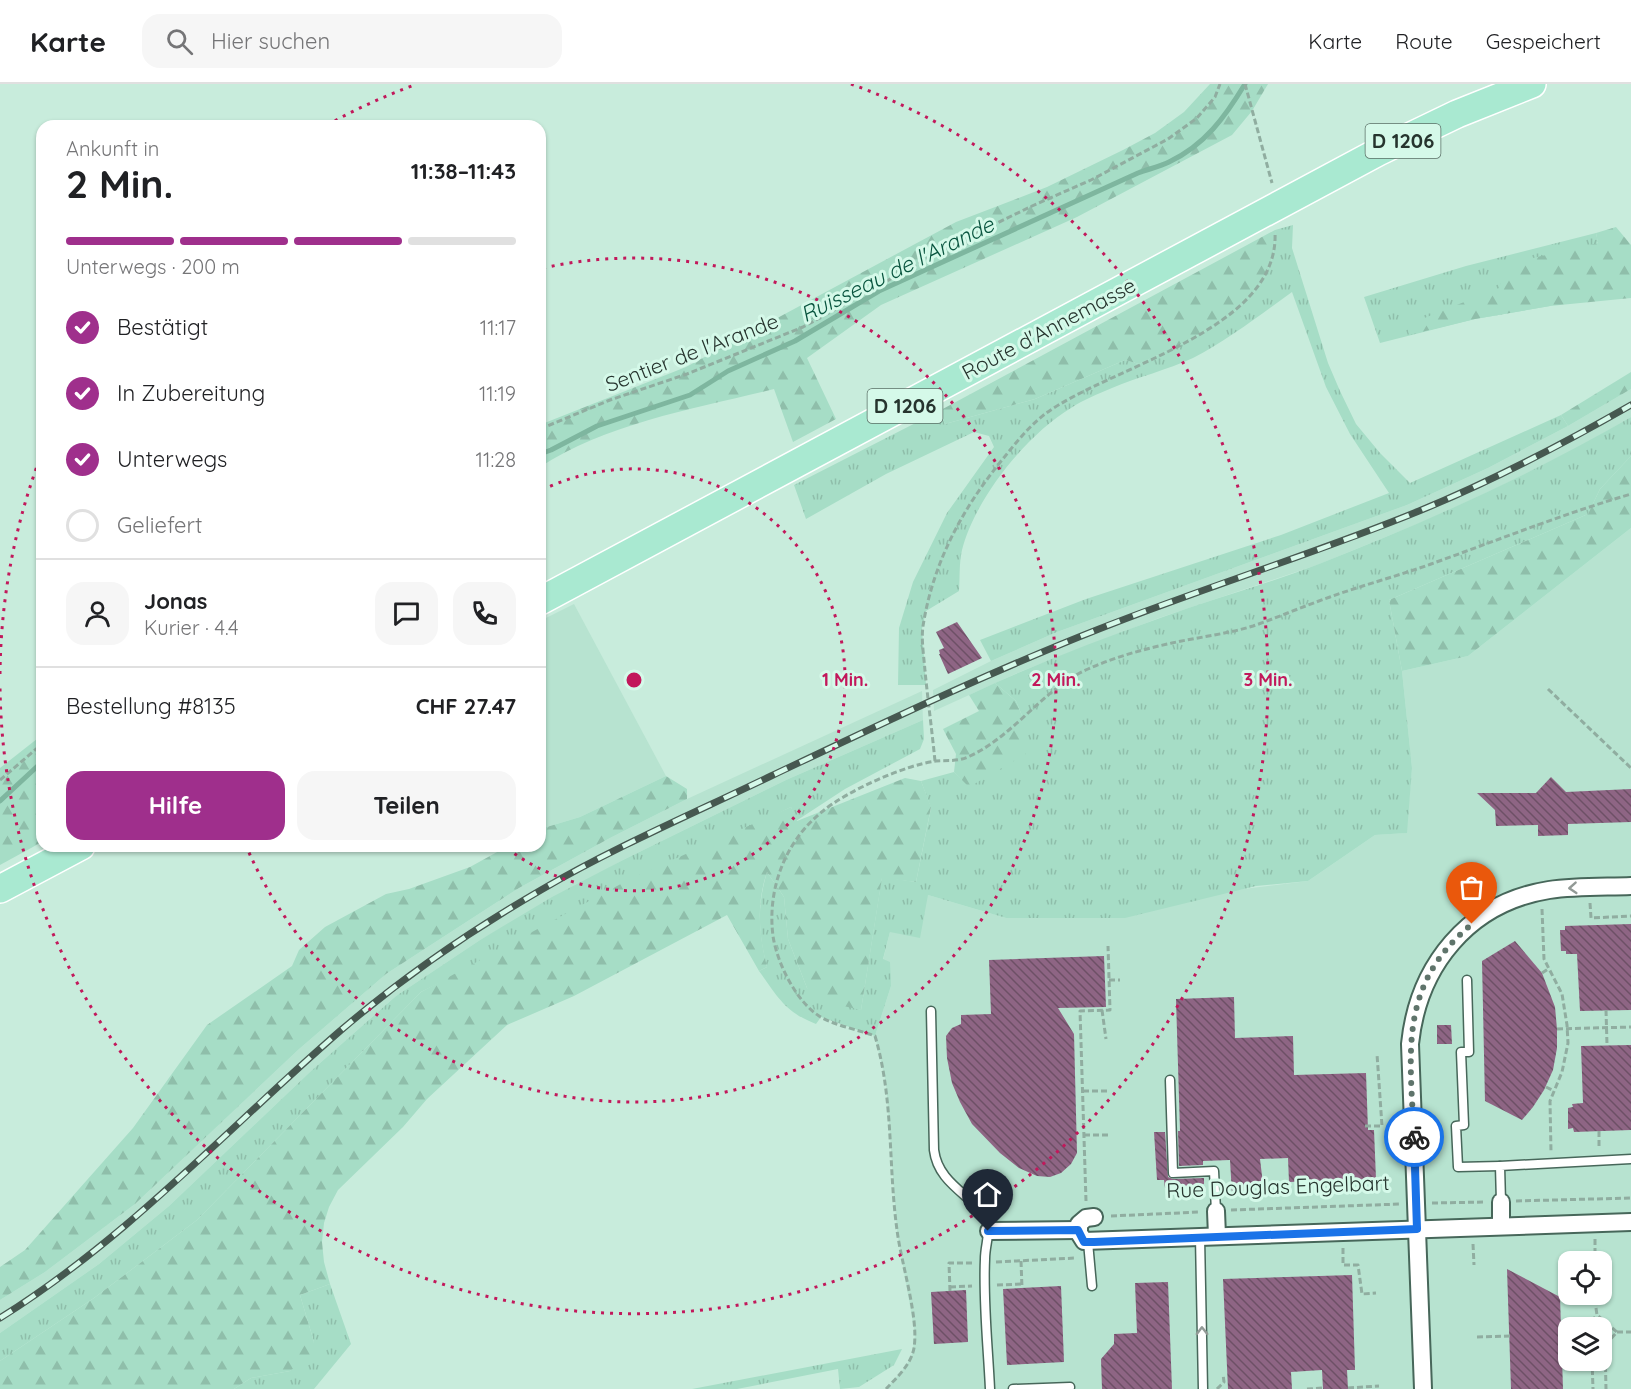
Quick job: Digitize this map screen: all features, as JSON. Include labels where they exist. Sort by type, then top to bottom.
[{"type":"main road","name":"Route d'Annemasse","points":[[546,598],[1408,138],[1458,114],[1532,84]]},
{"type":"main road","points":[[0,889],[70,852]]},
{"type":"street","points":[[1423,1389],[1410,1056],[1412,1022],[1418,1000],[1426,981],[1444,952],[1463,931],[1486,914],[1505,904],[1541,892],[1588,887],[1631,886]]},
{"type":"street","points":[[1501,1202],[1501,1226]]},
{"type":"street","points":[[1216,1211],[1217,1236]]},
{"type":"street","points":[[988,1231],[1200,1237],[1631,1222]]},
{"type":"lane","points":[[1467,980],[1469,1052],[1461,1052],[1464,1125],[1456,1126],[1458,1167],[1500,1167],[1631,1159]]},
{"type":"lane","points":[[931,1011],[936,1163],[948,1180],[981,1208],[986,1217],[988,1231],[985,1262],[990,1389]]},
{"type":"lane","points":[[1170,1080],[1173,1173],[1214,1171],[1216,1211]]},
{"type":"lane","points":[[1500,1167],[1501,1202]]},
{"type":"lane","points":[[1087,1233],[1092,1286]]},
{"type":"lane","points":[[1200,1237],[1203,1389]]},
{"type":"lane","points":[[1013,1389],[1070,1387]]},
{"type":"path","name":"Sentier de l'Arande","points":[[546,427],[610,400],[687,374],[803,327],[954,244],[1092,180],[1168,139],[1197,118],[1215,97],[1220,84]]},
{"type":"path","points":[[935,761],[922,628],[943,554],[968,505],[982,484],[1013,446],[1046,413],[1077,395],[1199,335],[1238,309],[1258,286],[1271,266],[1275,242],[1274,208],[1245,84]]},
{"type":"path","points":[[886,1389],[906,1366],[912,1354],[915,1335],[897,1231],[883,1063],[875,1036],[820,1017],[793,987],[782,967],[774,940],[771,915],[774,891],[781,865],[802,832],[823,811],[875,782],[935,761],[954,761],[977,753],[1006,733],[1071,678],[1099,665],[1146,649],[1254,625],[1555,518],[1631,494]]},
{"type":"path","points":[[1548,689],[1631,768]]},
{"type":"path","points":[[0,780],[36,749]]},
{"type":"path","points":[[1588,887],[1591,918],[1631,916]]},
{"type":"path","points":[[1541,892],[1544,959],[1562,994],[1568,1043],[1562,1072],[1550,1101],[1551,1155]]},
{"type":"path","points":[[1087,1233],[1080,1011],[1110,1010],[1108,946]]},
{"type":"path","points":[[1542,973],[1548,969]]},
{"type":"path","points":[[1109,980],[1120,980]]},
{"type":"path","points":[[1102,1010],[1106,1040]]},
{"type":"path","points":[[1606,1010],[1607,1045]]},
{"type":"path","points":[[1557,1029],[1631,1027]]},
{"type":"path","points":[[1365,1126],[1382,1126],[1377,1054]]},
{"type":"path","points":[[1546,1086],[1554,1091]]},
{"type":"path","points":[[1082,1091],[1108,1091]]},
{"type":"path","points":[[1599,1131],[1599,1153]]},
{"type":"path","points":[[1083,1135],[1109,1135]]},
{"type":"path","name":"Rue Douglas Engelbart","points":[[950,1291],[949,1263],[1022,1261],[1087,1233],[1216,1211],[1631,1198]]},
{"type":"path","points":[[1594,1223],[1595,1251]]},
{"type":"path","points":[[1342,1232],[1343,1265],[1358,1265],[1362,1294],[1376,1293]]},
{"type":"path","points":[[1022,1261],[1022,1288]]},
{"type":"path","points":[[1596,1308],[1598,1315],[1617,1332],[1631,1332]]},
{"type":"path","points":[[1606,1389],[1605,1345],[1617,1332]]},
{"type":"path","points":[[1477,1338],[1510,1336]]},
{"type":"path","points":[[1592,1371],[1593,1389]]},
{"type":"path","points":[[1217,1389],[1224,1382],[1223,1374]]},
{"type":"path","points":[[1348,1388],[1379,1386]]},
{"type":"path","points":[[1307,1389],[1323,1388]]},
{"type":"shaded area","points":[[1631,389],[1631,417],[1581,446],[1503,485],[1427,520],[1317,565],[1159,618],[1022,671],[934,711],[933,690],[991,661],[1057,632],[1407,505],[1488,468],[1568,426]]},
{"type":"shaded area","points":[[1631,528],[1631,1389],[886,1389],[906,1366],[912,1354],[915,1335],[897,1231],[886,1083],[875,1036],[891,986],[883,960],[890,932],[928,895],[1006,918],[1308,881],[1375,835],[1406,833],[1412,768],[1402,671],[1468,656]]},
{"type":"shaded area","points":[[574,604],[666,776],[580,817],[546,827],[546,618]]},
{"type":"shaded area","points":[[922,691],[923,720],[786,780],[623,860],[480,940],[396,996],[311,1071],[169,1206],[99,1264],[0,1333],[0,1300],[45,1272],[135,1204],[298,1050],[386,974],[519,888],[610,838],[687,799]]},
{"type":"green space","points":[[1210,84],[1268,84],[1252,111],[1232,135],[1077,217],[881,305],[807,358],[836,419],[793,442],[774,389],[684,410],[623,428],[594,439],[546,464],[546,423],[686,367],[956,222],[1047,187],[1123,150],[1155,133],[1184,112]]},
{"type":"green space","points":[[1293,225],[1292,248],[1328,363],[1340,391],[1356,424],[1380,453],[1410,483],[1561,415],[1568,426],[1488,468],[1407,505],[1057,632],[991,661],[980,640],[1086,599],[1281,535],[1389,493],[1350,434],[1326,387],[1292,292],[1206,351],[1086,400],[1071,408],[1036,435],[1004,470],[978,510],[962,550],[959,591],[926,611],[922,629],[926,685],[898,685],[899,628],[913,582],[947,513],[994,447],[989,436],[974,432],[886,474],[806,519],[794,485],[939,411],[945,424],[1035,399],[1125,360],[1139,364],[1185,342],[1230,315],[1248,299],[1263,279],[1272,256],[1275,230]]},
{"type":"green space","points":[[1616,227],[1631,245],[1631,298],[1550,306],[1475,319],[1409,335],[1407,325],[1499,288],[1507,264],[1598,243],[1596,233]]},
{"type":"green space","points":[[1275,230],[1272,256],[1263,279],[1248,299],[1208,330],[1139,364],[1125,360],[1035,399],[945,424],[939,411]]},
{"type":"green space","points":[[1596,233],[1598,242],[1550,306],[1475,319],[1380,343],[1364,297],[1466,266]]},
{"type":"green space","points":[[1631,372],[1631,389],[1568,426],[1561,415]]},
{"type":"green space","points":[[1631,417],[1631,456],[1600,489],[1588,514],[1389,600],[1402,671],[1412,768],[1407,833],[1375,835],[1308,881],[1256,886],[1125,918],[1006,918],[928,895],[920,938],[890,932],[883,959],[890,962],[891,986],[875,1036],[821,1017],[816,1024],[805,1019],[783,1003],[759,971],[767,967],[762,942],[760,908],[767,872],[784,897],[788,939],[807,988],[861,1010],[882,877],[916,882],[931,808],[921,781],[954,772],[969,786],[1023,718],[1016,701],[995,683],[1118,633],[1359,548],[1517,478]]},
{"type":"green space","points":[[1631,456],[1631,528],[1468,656],[1402,671],[1389,600],[1588,514],[1600,489]]},
{"type":"green space","points":[[995,683],[1016,701],[1023,718],[1026,754],[969,787],[954,772],[956,754],[943,729],[979,711],[969,695]]},
{"type":"green space","points":[[923,720],[924,739],[920,749],[845,789],[796,821],[791,807],[421,992],[197,1220],[94,1298],[0,1361],[0,1333],[99,1264],[169,1206],[311,1071],[396,996],[480,940],[552,897],[786,780]]},
{"type":"green space","points":[[36,740],[36,845],[0,865],[0,768]]},
{"type":"green space","points":[[666,776],[687,789],[687,799],[519,888],[386,974],[298,1050],[135,1204],[45,1272],[0,1300],[0,1267],[25,1250],[133,1128],[207,1025],[292,966],[299,950],[325,927],[386,894],[409,889],[470,867],[497,852],[546,852],[546,827],[580,817]]},
{"type":"green space","points":[[905,778],[921,781],[931,807],[916,882],[882,878],[861,1010],[817,1000],[807,988],[788,939],[784,897],[767,872],[761,896],[760,920],[767,967],[759,971],[727,915],[574,996],[507,1025],[427,1099],[403,1127],[338,1190],[324,1223],[322,1242],[330,1284],[300,1295],[314,1342],[309,1357],[290,1371],[251,1378],[234,1389],[0,1389],[0,1361],[94,1298],[197,1220],[421,992],[630,879],[791,807],[797,821]]},
{"type":"green space","points":[[330,1284],[351,1344],[314,1389],[234,1389],[251,1378],[290,1371],[314,1342],[300,1295]]},
{"type":"green space","points":[[902,1349],[894,1365],[859,1387],[840,1389],[838,1369],[737,1389],[692,1389]]},
{"type":"building","points":[[957,622],[982,658],[948,674],[939,654],[939,650],[944,648],[936,632]]},
{"type":"building","points":[[1551,777],[1566,792],[1631,789],[1631,822],[1568,824],[1568,835],[1538,836],[1538,825],[1496,826],[1495,810],[1477,793],[1536,793]]},
{"type":"building","points":[[1631,924],[1631,1010],[1580,1011],[1577,954],[1566,954],[1566,951],[1561,951],[1560,930],[1565,930],[1565,926]]},
{"type":"building","points":[[1515,941],[1542,973],[1555,1007],[1557,1029],[1557,1048],[1553,1070],[1544,1090],[1522,1120],[1485,1101],[1482,961]]},
{"type":"building","points":[[1104,956],[1106,1007],[1058,1008],[1074,1034],[1077,1153],[1071,1164],[1061,1173],[1050,1177],[1037,1176],[1019,1168],[1000,1153],[972,1124],[952,1083],[946,1036],[952,1028],[961,1024],[961,1015],[991,1014],[989,960]]},
{"type":"building","points":[[1234,997],[1235,1038],[1293,1036],[1294,1075],[1366,1073],[1368,1130],[1374,1130],[1376,1179],[1289,1182],[1288,1158],[1260,1159],[1263,1184],[1247,1186],[1247,1193],[1232,1194],[1230,1160],[1203,1161],[1203,1165],[1179,1166],[1176,999]]},
{"type":"building","points":[[1437,1025],[1451,1025],[1452,1044],[1437,1044]]},
{"type":"building","points":[[1631,1045],[1631,1130],[1574,1132],[1573,1128],[1568,1129],[1568,1108],[1573,1107],[1572,1104],[1583,1103],[1581,1046]]},
{"type":"building","points":[[1154,1132],[1165,1132],[1168,1177],[1173,1179],[1204,1178],[1204,1184],[1165,1188],[1164,1180],[1157,1180]]},
{"type":"building","points":[[1507,1269],[1558,1296],[1558,1305],[1560,1305],[1561,1317],[1558,1317],[1558,1371],[1562,1371],[1563,1389],[1511,1389]]},
{"type":"building","points":[[1352,1275],[1355,1370],[1347,1370],[1348,1389],[1323,1389],[1322,1370],[1291,1372],[1292,1389],[1228,1389],[1223,1279]]},
{"type":"building","points":[[1168,1282],[1172,1389],[1102,1389],[1101,1359],[1114,1344],[1114,1334],[1137,1333],[1135,1283]]},
{"type":"building","points":[[1061,1286],[1064,1362],[1007,1365],[1003,1289]]},
{"type":"building","points":[[966,1290],[968,1342],[934,1344],[931,1292]]},
{"type":"waterway","name":"Ruisseau de l'Arande","points":[[546,452],[597,426],[690,395],[728,371],[795,341],[879,291],[1138,173],[1169,162],[1204,139],[1230,108],[1245,84]]},
{"type":"waterway","name":"Ruisseau de l'Arande","points":[[0,801],[36,768]]},
{"type":"railway","points":[[0,1318],[46,1287],[134,1218],[298,1068],[388,992],[463,939],[569,874],[655,831],[974,681],[1139,614],[1340,542],[1419,511],[1527,461],[1631,405]]},
{"type":"way so far","points":[[1414,1137],[1410,1056],[1412,1022],[1418,1000],[1436,962],[1454,940],[1472,924]]},
{"type":"route","points":[[988,1231],[1078,1230],[1084,1242],[1094,1242],[1417,1229],[1414,1137]]}]
